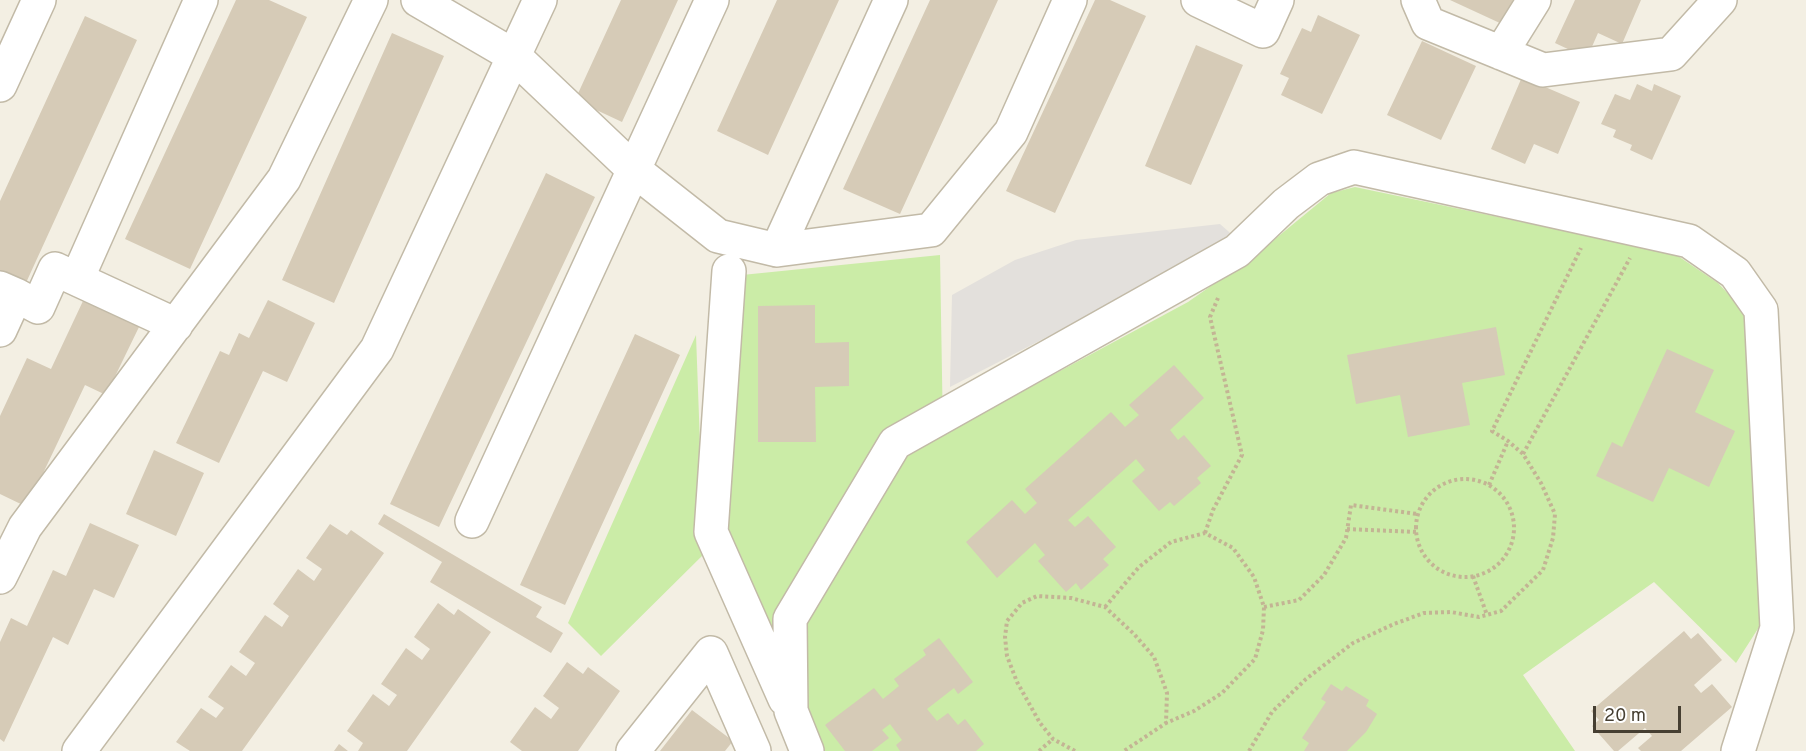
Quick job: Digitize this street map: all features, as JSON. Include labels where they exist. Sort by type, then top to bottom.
[{"type":"street","points":[[0,85],[39,0]]},
{"type":"street","points":[[77,279],[201,0]]},
{"type":"street","points":[[0,577],[13,521],[176,325],[284,179],[371,0]]},
{"type":"street","points":[[418,0],[514,56],[633,168],[718,236],[777,250],[931,230],[1011,132],[1070,0]]},
{"type":"street","points":[[79,751],[377,349],[540,0]]},
{"type":"street","points":[[472,521],[712,0]]},
{"type":"street","points":[[777,250],[891,0]]},
{"type":"street","points":[[1198,0],[1263,31],[1277,0]]},
{"type":"street","points":[[1418,0],[1428,23],[1543,70],[1671,54],[1720,0]]},
{"type":"street","points":[[1501,53],[1534,0]]},
{"type":"street","points":[[791,711],[790,619],[895,443],[1237,251],[1286,204],[1319,179],[1354,167],[1689,241],[1735,273],[1761,310],[1777,628],[1738,751]]},
{"type":"street","points":[[0,330],[8,292],[38,307],[55,269],[176,325]]},
{"type":"street","points":[[729,271],[711,532],[807,751]]},
{"type":"street","points":[[633,751],[711,653],[754,751]]},
{"type":"path","points":[[1249,751],[1272,712],[1305,679],[1353,643],[1424,613],[1451,612],[1479,617],[1501,611],[1543,570],[1553,538],[1555,514],[1541,483],[1523,454],[1508,441],[1492,432],[1594,220]]},
{"type":"path","points":[[1523,454],[1645,231]]},
{"type":"path","points":[[1205,533],[1213,510],[1242,454],[1210,317],[1219,295]]},
{"type":"path","points":[[1488,485],[1508,441]]},
{"type":"path","points":[[1466,478],[1482,481],[1488,485],[1496,489],[1507,501],[1513,516],[1514,532],[1510,548],[1501,561],[1488,571],[1473,576],[1457,577],[1441,571],[1429,562],[1419,548],[1416,532],[1417,514],[1424,500],[1435,488],[1450,481],[1466,478]]},
{"type":"path","points":[[1264,607],[1299,600],[1324,575],[1346,538],[1352,505],[1417,514]]},
{"type":"path","points":[[1347,529],[1416,532]]},
{"type":"path","points":[[1105,607],[1139,567],[1171,542],[1205,533],[1233,548],[1254,576],[1264,607],[1263,630],[1255,659],[1222,693],[1194,711],[1166,723],[1125,751]]},
{"type":"path","points":[[1473,576],[1487,615]]},
{"type":"path","points":[[1075,751],[1053,739],[1028,704],[1007,656],[1005,637],[1008,621],[1022,603],[1037,596],[1071,598],[1105,607],[1134,634],[1154,657],[1167,693],[1166,723]]},
{"type":"path","points":[[1038,751],[1053,739]]},
{"type":"green space","points":[[1355,187],[1675,254],[1718,283],[1749,316],[1761,624],[1736,663],[1654,582],[1523,675],[1575,751],[819,751],[728,530],[742,275],[940,255],[943,434],[1188,302],[1258,253],[1331,193]]},
{"type":"green space","points":[[696,335],[704,554],[601,656],[568,623]]},
{"type":"shaded area","points":[[1220,224],[1237,239],[950,387],[952,295],[1015,260],[1076,240]]},
{"type":"building","points":[[236,0],[269,0],[307,17],[190,269],[125,239]]},
{"type":"building","points":[[621,0],[678,0],[622,122],[575,100]]},
{"type":"building","points":[[777,0],[839,0],[768,155],[717,131]]},
{"type":"building","points":[[930,0],[998,0],[900,214],[843,189]]},
{"type":"building","points":[[1095,0],[1110,0],[1146,16],[1055,213],[1006,191]]},
{"type":"building","points":[[1450,0],[1513,0],[1502,24]]},
{"type":"building","points":[[1575,0],[1641,0],[1622,44],[1598,33],[1587,58],[1555,43]]},
{"type":"building","points":[[1318,15],[1360,35],[1322,114],[1281,95],[1289,78],[1280,74],[1302,28],[1311,32]]},
{"type":"building","points":[[85,16],[137,40],[25,285],[0,273],[0,201]]},
{"type":"building","points":[[392,33],[444,56],[334,303],[282,280]]},
{"type":"building","points":[[1422,41],[1476,66],[1441,140],[1387,115]]},
{"type":"building","points":[[1196,45],[1243,65],[1191,185],[1145,166]]},
{"type":"building","points":[[1522,77],[1580,102],[1558,154],[1534,144],[1525,164],[1491,149]]},
{"type":"building","points":[[1637,84],[1652,91],[1654,84],[1681,96],[1652,160],[1630,150],[1632,145],[1613,137],[1616,130],[1601,124],[1615,94],[1630,100]]},
{"type":"building","points":[[546,173],[595,197],[439,527],[390,504]]},
{"type":"building","points":[[268,300],[315,323],[287,382],[263,371],[219,463],[176,443],[220,351],[229,355],[239,333],[249,338]]},
{"type":"building","points":[[83,301],[139,327],[106,395],[85,385],[27,507],[0,494],[0,416],[27,358],[51,369]]},
{"type":"building","points":[[815,305],[815,343],[849,342],[849,386],[815,387],[816,442],[758,442],[758,306]]},
{"type":"building","points":[[1496,327],[1505,375],[1462,383],[1470,425],[1408,437],[1400,395],[1356,404],[1347,355]]},
{"type":"building","points":[[635,334],[680,355],[565,605],[520,585]]},
{"type":"building","points":[[1667,349],[1714,370],[1695,412],[1735,431],[1709,487],[1669,468],[1653,502],[1596,476],[1612,442],[1622,447]]},
{"type":"building","points":[[1174,365],[1204,398],[1170,430],[1178,440],[1184,435],[1211,466],[1197,478],[1201,483],[1174,506],[1170,502],[1159,511],[1132,481],[1145,470],[1136,459],[1068,520],[1075,527],[1088,516],[1116,547],[1103,559],[1109,565],[1081,590],[1076,583],[1066,592],[1038,561],[1045,555],[1035,543],[997,578],[966,542],[1012,500],[1025,514],[1037,503],[1025,489],[1111,412],[1125,427],[1139,415],[1129,405]]},
{"type":"building","points":[[154,450],[204,473],[176,536],[126,514]]},
{"type":"building","points":[[384,514],[542,607],[536,617],[563,633],[551,653],[430,582],[442,562],[378,524]]},
{"type":"building","points":[[90,523],[139,545],[114,598],[94,589],[68,645],[53,637],[4,742],[0,739],[0,642],[11,618],[27,626],[53,570],[66,576]]},
{"type":"building","points":[[330,524],[347,535],[351,530],[384,553],[242,751],[190,751],[176,742],[201,708],[216,718],[224,708],[208,697],[231,665],[246,676],[255,663],[239,652],[265,615],[282,627],[289,616],[273,604],[298,569],[314,581],[322,569],[306,558]]},
{"type":"building","points":[[438,603],[454,615],[458,609],[491,632],[407,751],[358,751],[363,743],[347,731],[373,694],[389,706],[397,695],[381,684],[406,648],[422,660],[430,649],[414,637]]},
{"type":"building","points":[[1684,631],[1691,639],[1698,633],[1722,660],[1694,685],[1701,693],[1712,684],[1732,707],[1681,751],[1641,751],[1638,748],[1652,736],[1645,728],[1618,751],[1614,751],[1592,726],[1599,720],[1591,711]]},
{"type":"building","points":[[939,638],[973,682],[958,694],[954,688],[927,709],[937,721],[948,713],[958,725],[965,719],[984,744],[976,751],[900,751],[896,745],[902,740],[890,724],[882,730],[889,738],[872,751],[845,751],[825,725],[874,688],[883,699],[899,686],[894,679],[926,655],[923,650]]},
{"type":"building","points":[[567,662],[583,674],[588,667],[620,691],[578,751],[522,751],[510,742],[535,707],[551,719],[559,708],[543,696]]},
{"type":"building","points":[[1331,684],[1342,691],[1346,686],[1369,700],[1366,706],[1377,714],[1366,732],[1347,751],[1304,751],[1309,743],[1302,738],[1326,702],[1321,699]]},
{"type":"building","points":[[692,710],[733,741],[725,751],[660,751]]},
{"type":"building","points":[[339,744],[348,751],[334,751]]}]
